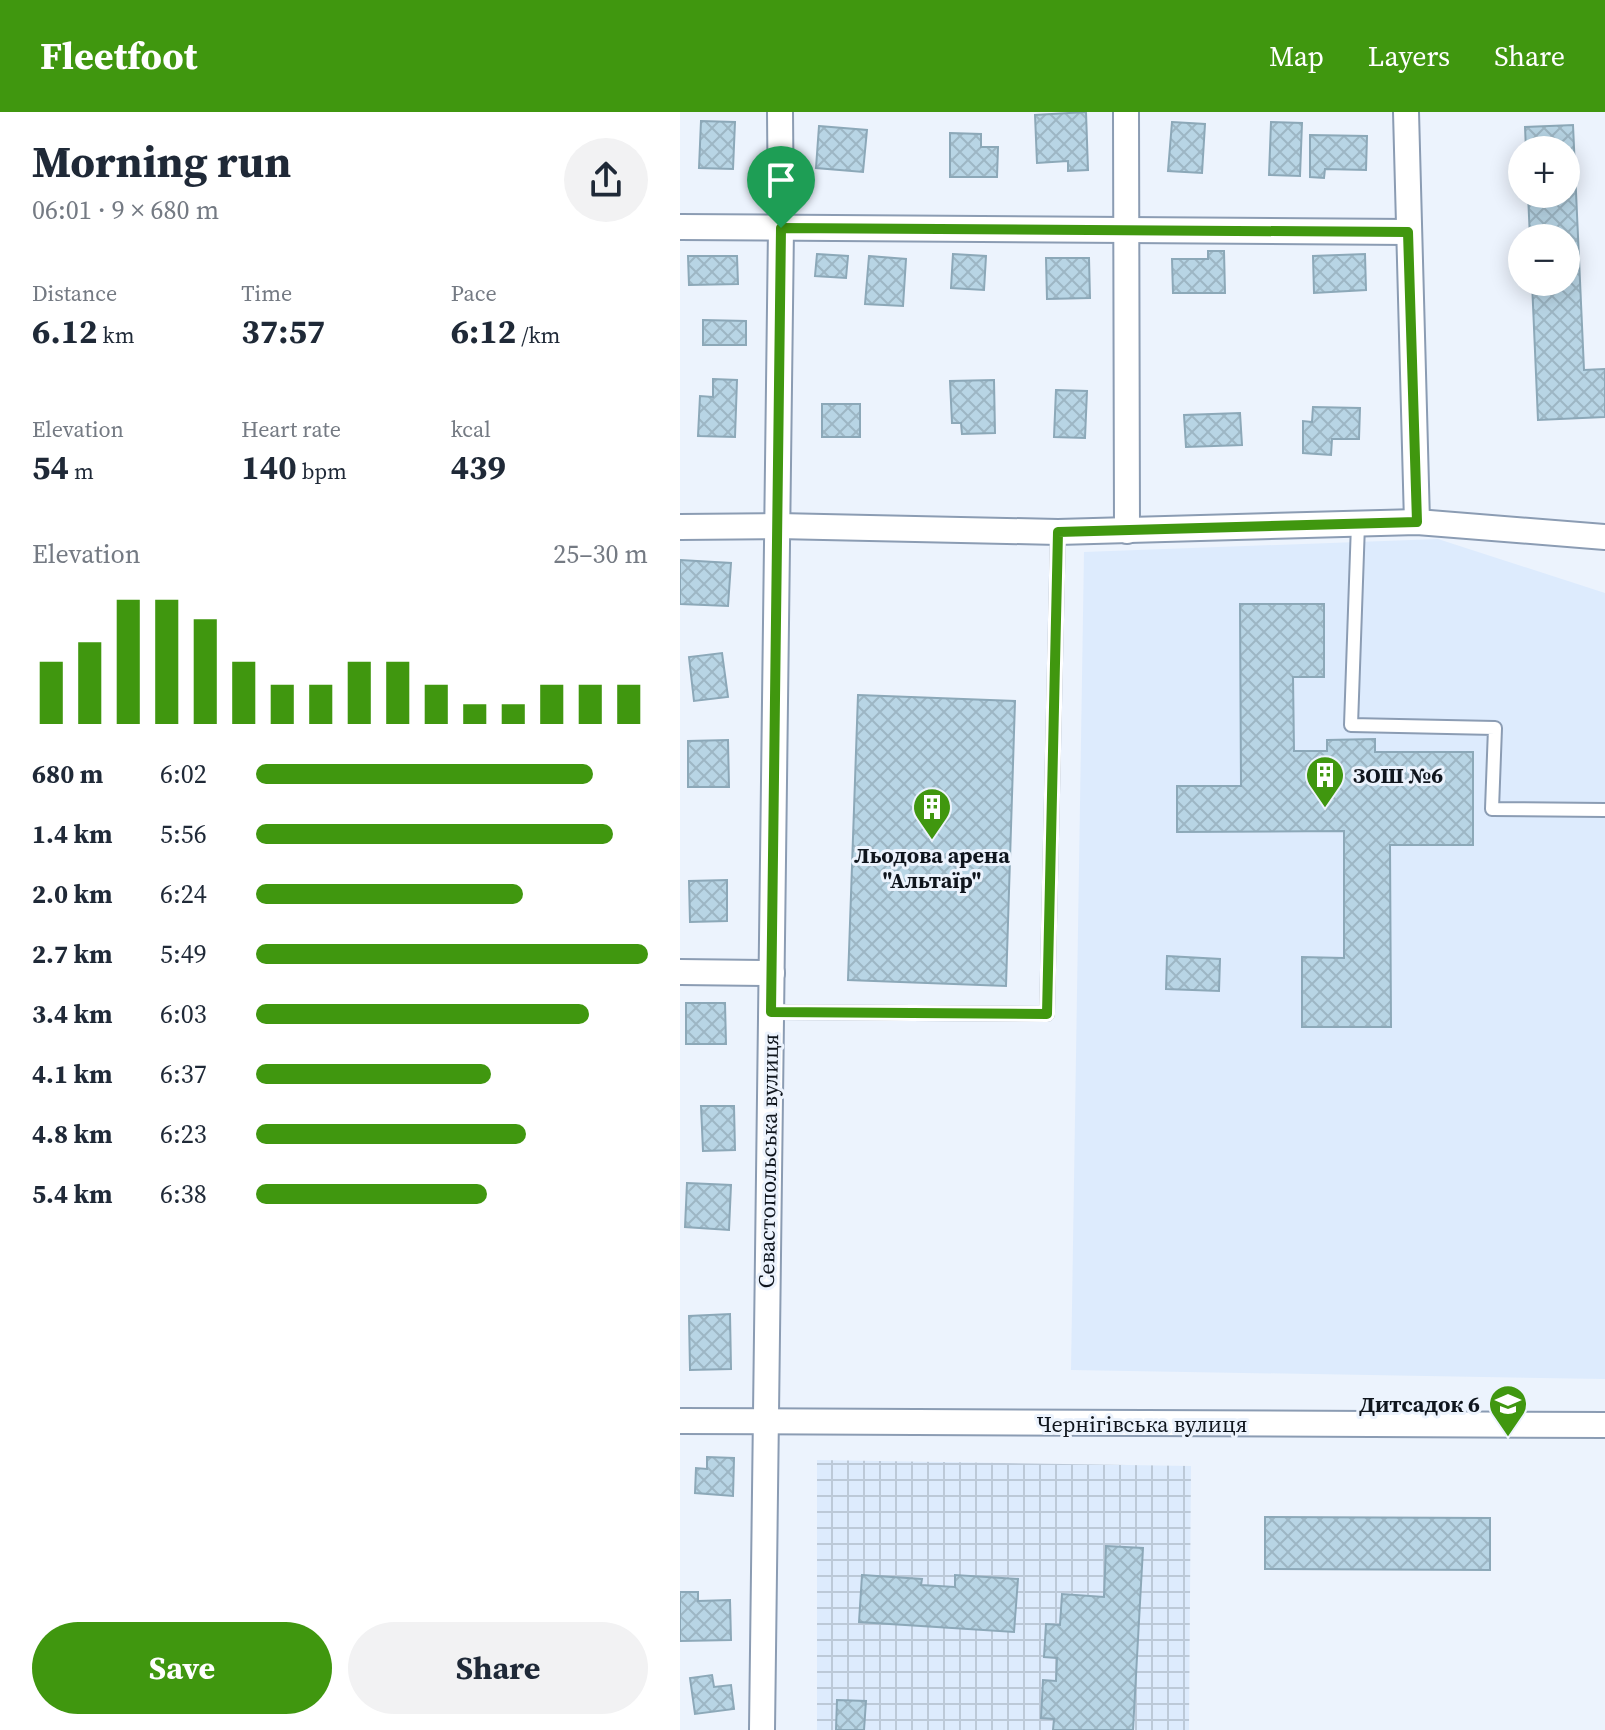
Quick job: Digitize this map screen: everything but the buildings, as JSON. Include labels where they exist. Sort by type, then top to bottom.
[{"type":"street","name":"Севастопольська вулиця","points":[[762,1730],[778,526],[780,112]]},
{"type":"street","points":[[1126,112],[1127,531]]},
{"type":"street","points":[[1406,112],[1417,522]]},
{"type":"street","points":[[680,227],[1408,232]]},
{"type":"street","points":[[680,527],[1058,532],[1417,522],[1605,537]]},
{"type":"street","points":[[680,972],[772,973]]},
{"type":"street","name":"Чернігівська вулиця","points":[[680,1421],[1605,1425]]},
{"type":"lane","points":[[1358,524],[1351,725],[1495,728],[1492,809],[1605,810]]},
{"type":"lane","points":[[771,1012],[1047,1014],[1058,532]]},
{"type":"shaded area","points":[[1438,539],[1605,593],[1605,1379],[1071,1370],[1084,552]]},
{"type":"shaded area","points":[[817,1460],[1191,1466],[1189,1730],[1133,1730],[1143,1549],[1106,1547],[1104,1597],[1062,1594],[1060,1625],[1046,1625],[1044,1657],[1057,1658],[1056,1681],[1043,1680],[1054,1719],[1053,1730],[864,1730],[865,1702],[838,1700],[836,1730],[817,1730]],"holes":[[[862,1575],[921,1579],[921,1585],[955,1587],[955,1576],[1017,1579],[1014,1631],[859,1622]]]},
{"type":"place","name":"ЗОШ №6","points":[[1325,809]]},
{"type":"place","name":"Льодова арена \"Альтаїр\"","points":[[932,841]]},
{"type":"place","name":"Дитсадок 6","points":[[1508,1438]]},
{"type":"route","points":[[781,228],[1408,232],[1417,522],[1058,532],[1047,1014],[771,1012],[781,228]]}]
